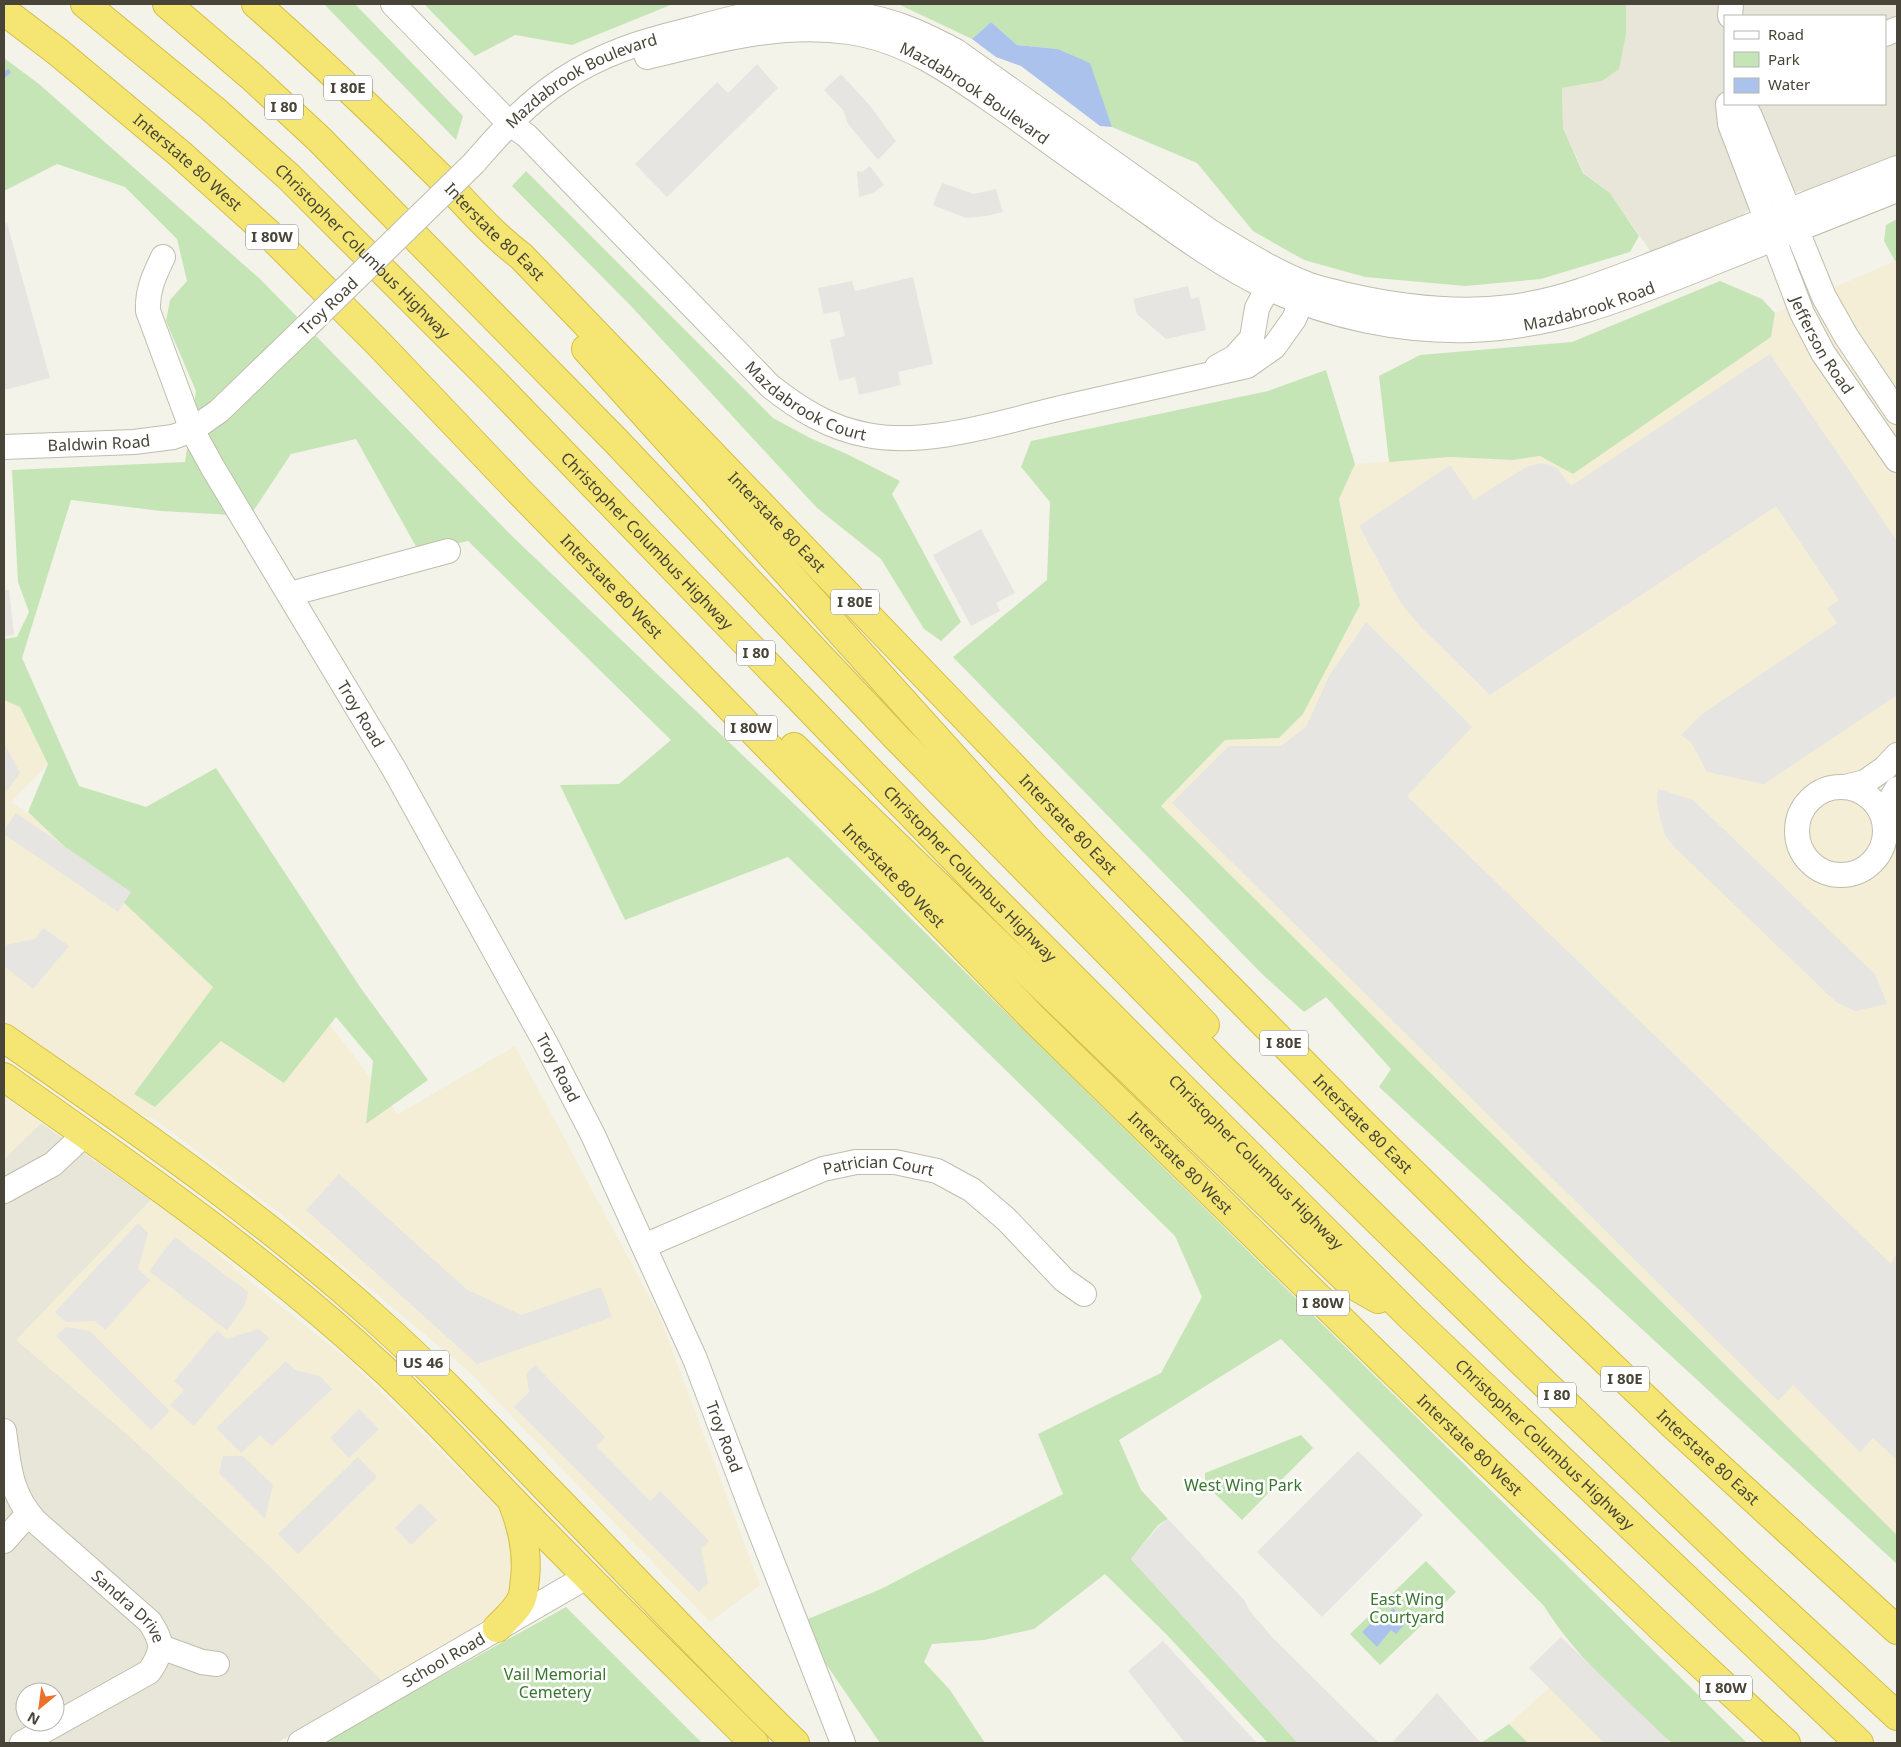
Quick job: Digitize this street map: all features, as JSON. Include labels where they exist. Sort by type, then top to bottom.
[{"type":"highway","name":"Christopher Columbus Highway","points":[[85,4],[214,109],[296,184],[490,378],[979,884],[1412,1318],[1860,1743]]},
{"type":"highway","name":"I 80","points":[[166,4],[252,76],[318,138],[616,441],[896,738],[1222,1068],[1522,1362],[1727,1558],[1897,1716]]},
{"type":"highway","name":"Interstate 80 East","points":[[256,4],[356,95],[438,176],[500,241],[528,264],[1088,845],[1360,1121],[1511,1270],[1672,1424],[1897,1630]]},
{"type":"highway","name":"Interstate 80 West","points":[[4,11],[58,52],[172,146],[268,234],[377,342],[1034,1019],[1436,1412],[1667,1633],[1786,1743]]},
{"type":"highway","points":[[500,241],[512,267],[1027,839],[1210,1031],[1222,1068]]},
{"type":"highway","points":[[518,489],[663,620],[1350,1283],[1412,1318]]},
{"type":"highway","name":"US 46","points":[[4,1038],[246,1210],[309,1261],[378,1321],[471,1410],[795,1743]]},
{"type":"highway","name":"US 46","points":[[4,1077],[199,1215],[288,1285],[377,1363],[467,1451],[510,1498],[754,1743]]},
{"type":"highway","points":[[497,1628],[516,1609],[523,1598],[527,1562],[521,1523],[510,1498]]},
{"type":"highway","points":[[588,1576],[601,1574],[633,1596],[676,1641],[750,1698]]},
{"type":"street","points":[[393,4],[509,123]]},
{"type":"street","name":"Mazdabrook Boulevard","points":[[509,123],[563,91],[599,73],[645,57],[753,33],[804,29],[851,32],[900,46],[922,56],[967,84],[1196,246],[1244,276],[1273,280]]},
{"type":"street","name":"Jefferson Road","points":[[1728,105],[1730,124],[1792,289],[1814,338],[1897,460]]},
{"type":"street","name":"Jefferson Road","points":[[1744,105],[1794,220],[1828,305],[1846,336],[1897,412]]},
{"type":"street","name":"Troy Road","points":[[192,430],[219,411],[307,326],[474,163],[509,123]]},
{"type":"street","name":"Mazdabrook Court","points":[[509,123],[526,136],[770,386],[794,406],[814,417],[842,429],[867,435],[889,438],[959,432],[1247,366],[1274,348],[1294,319],[1305,294]]},
{"type":"street","name":"Mazdabrook Road","points":[[1273,280],[1305,294],[1421,308],[1454,310],[1512,307],[1570,294],[1770,230],[1794,220],[1897,168]]},
{"type":"street","name":"Mazdabrook Road","points":[[1794,220],[1897,190]]},
{"type":"street","name":"Troy Road","points":[[163,257],[150,285],[148,311],[192,430],[394,769],[546,1044],[593,1135],[696,1359],[753,1513],[843,1743]]},
{"type":"street","name":"Mazdabrook Court","points":[[1200,376],[1236,357],[1252,338],[1257,308],[1273,280]]},
{"type":"street","name":"Baldwin Road","points":[[4,447],[134,442],[173,437],[192,430]]},
{"type":"street","points":[[290,594],[448,551]]},
{"type":"street","points":[[1897,755],[1885,768],[1865,782],[1845,787],[1830,788],[1816,794],[1805,805],[1798,819],[1797,832],[1800,846],[1806,858],[1816,867],[1829,873],[1842,875],[1856,873],[1869,866],[1879,854],[1885,841],[1888,804],[1897,789]]},
{"type":"street","points":[[1845,787],[1860,791],[1872,799],[1881,812],[1886,826]]},
{"type":"street","points":[[4,1191],[53,1164],[84,1134]]},
{"type":"street","name":"Patrician Court","points":[[644,1246],[823,1169],[856,1162],[894,1162],[937,1172],[972,1190],[1006,1219],[1064,1280],[1084,1294]]},
{"type":"street","name":"Sandra Drive","points":[[4,1432],[12,1483],[28,1514],[150,1622],[158,1635],[161,1647],[158,1658],[149,1672],[22,1743]]},
{"type":"street","points":[[4,1540],[28,1514]]},
{"type":"street","name":"School Road","points":[[300,1743],[588,1576]]},
{"type":"street","points":[[161,1647],[202,1662],[218,1664]]},
{"type":"shaded area","points":[[1626,4],[1897,4],[1897,156],[1814,190],[1799,191],[1747,211],[1736,221],[1653,255],[1610,193],[1584,173],[1563,128],[1562,88],[1602,81],[1626,34]]},
{"type":"shaded area","points":[[757,64],[778,88],[667,197],[635,164],[717,82],[728,93]]},
{"type":"shaded area","points":[[841,74],[871,107],[896,141],[878,160],[848,124],[843,110],[824,90]]},
{"type":"shaded area","points":[[870,166],[884,185],[873,193],[859,197],[857,171],[862,172]]},
{"type":"shaded area","points":[[942,183],[974,194],[996,189],[1003,212],[966,218],[933,205]]},
{"type":"shaded area","points":[[7,223],[50,378],[4,390],[4,224]]},
{"type":"shaded area","points":[[1897,261],[1897,1535],[1161,806],[1225,740],[1279,738],[1303,714],[1360,605],[1339,499],[1355,464],[1450,457],[1513,460],[1540,456],[1771,337],[1775,313]]},
{"type":"shaded area","points":[[913,277],[933,364],[898,372],[901,385],[859,395],[855,377],[839,381],[830,340],[845,336],[839,311],[824,314],[818,288],[852,281],[855,291]]},
{"type":"shaded area","points":[[1188,286],[1191,299],[1199,297],[1206,330],[1166,339],[1137,314],[1133,299]]},
{"type":"shaded area","points":[[1770,354],[1897,541],[1897,695],[1764,784],[1707,772],[1691,742],[1681,735],[1701,715],[1837,623],[1827,608],[1839,600],[1776,506],[1490,695],[1421,627],[1401,603],[1359,526],[1450,465],[1474,500],[1526,467],[1542,463],[1557,468],[1571,486]]},
{"type":"shaded area","points":[[981,529],[1015,593],[996,603],[1000,611],[971,626],[933,555]]},
{"type":"shaded area","points":[[4,590],[9,590],[14,635],[4,636]]},
{"type":"shaded area","points":[[1366,622],[1472,727],[1407,796],[1891,1264],[1897,1252],[1897,1460],[1873,1438],[1860,1452],[1793,1385],[1778,1401],[1172,803],[1229,746],[1281,746],[1306,727],[1329,676]]},
{"type":"shaded area","points":[[4,700],[20,707],[48,764],[11,802],[315,1005],[398,1114],[515,1046],[659,1315],[760,1585],[710,1622],[466,1369],[287,1219],[157,1121],[137,1112],[4,1020]]},
{"type":"shaded area","points":[[4,743],[20,773],[4,795]]},
{"type":"shaded area","points":[[1658,789],[1693,800],[1875,974],[1887,1004],[1855,1011],[1836,1002],[1673,846],[1665,835],[1659,815]]},
{"type":"shaded area","points":[[16,813],[131,892],[118,912],[4,834]]},
{"type":"shaded area","points":[[43,928],[69,946],[33,989],[4,966],[4,945],[35,939]]},
{"type":"shaded area","points":[[4,1097],[41,1123],[4,1159]]},
{"type":"shaded area","points":[[41,1123],[151,1200],[17,1340],[126,1433],[271,1567],[382,1681],[277,1743],[4,1743],[4,1159]]},
{"type":"shaded area","points":[[339,1174],[466,1289],[521,1315],[601,1287],[612,1317],[477,1364],[306,1210]]},
{"type":"shaded area","points":[[151,1200],[182,1222],[254,1285],[350,1361],[510,1521],[517,1590],[501,1614],[382,1681],[271,1567],[126,1433],[16,1340]]},
{"type":"shaded area","points":[[138,1223],[148,1233],[138,1269],[150,1280],[105,1330],[95,1321],[66,1322],[55,1312]]},
{"type":"shaded area","points":[[175,1237],[248,1292],[245,1305],[227,1330],[149,1271]]},
{"type":"shaded area","points":[[66,1327],[90,1331],[170,1411],[151,1430],[56,1336]]},
{"type":"shaded area","points":[[258,1329],[269,1338],[194,1426],[170,1405],[184,1390],[174,1381],[217,1330],[227,1339]]},
{"type":"shaded area","points":[[286,1361],[295,1370],[320,1376],[332,1389],[272,1446],[260,1435],[241,1453],[216,1428]]},
{"type":"shaded area","points":[[535,1365],[605,1437],[596,1446],[650,1501],[660,1491],[709,1541],[701,1549],[708,1583],[699,1592],[514,1407],[529,1392],[526,1374]]},
{"type":"shaded area","points":[[359,1409],[379,1429],[349,1458],[330,1438]]},
{"type":"shaded area","points":[[1358,1451],[1423,1515],[1322,1617],[1257,1552]]},
{"type":"shaded area","points":[[223,1456],[243,1456],[273,1485],[265,1519],[219,1473]]},
{"type":"shaded area","points":[[358,1457],[377,1477],[298,1554],[278,1534]]},
{"type":"shaded area","points":[[420,1503],[437,1520],[411,1545],[395,1528]]},
{"type":"shaded area","points":[[1168,1519],[1245,1601],[1249,1610],[1272,1637],[1379,1743],[1298,1743],[1131,1559],[1159,1526]]},
{"type":"shaded area","points":[[1561,1637],[1668,1740],[1664,1743],[1604,1743],[1529,1668]]},
{"type":"shaded area","points":[[1163,1641],[1257,1743],[1185,1743],[1128,1671]]},
{"type":"shaded area","points":[[1583,1657],[1673,1743],[1528,1743],[1509,1724]]},
{"type":"shaded area","points":[[1437,1693],[1481,1743],[1392,1743]]},
{"type":"green space","points":[[324,4],[355,4],[463,116],[456,140]]},
{"type":"green space","points":[[424,4],[673,4],[572,45],[515,35],[475,56]]},
{"type":"green space","points":[[898,4],[1626,4],[1626,34],[1619,69],[1602,81],[1562,88],[1563,128],[1583,173],[1610,193],[1639,236],[1630,252],[1541,279],[1465,286],[1365,277],[1304,260],[1253,231],[1197,163],[1112,127],[1089,63],[1058,49],[1017,45],[991,22],[972,39]]},
{"type":"green space","points":[[4,58],[39,84],[260,279],[514,538],[814,823],[1747,1743],[1673,1743],[1668,1740],[1586,1660],[1544,1606],[1281,1339],[1119,1440],[1141,1490],[1168,1519],[1158,1525],[1131,1559],[1298,1743],[1268,1743],[1167,1635],[1105,1574],[1034,1629],[984,1640],[932,1644],[924,1662],[950,1690],[985,1743],[880,1743],[798,1623],[881,1589],[1063,1494],[1038,1434],[1161,1373],[1202,1297],[1175,1236],[788,857],[625,920],[560,785],[619,784],[671,740],[468,541],[419,552],[356,439],[291,454],[250,516],[161,511],[71,500],[22,658],[79,786],[146,807],[216,768],[360,987],[428,1080],[366,1124],[373,1061],[336,1017],[284,1083],[221,1041],[155,1107],[134,1094],[213,987],[28,812],[48,764],[20,707],[4,700],[4,639],[17,637],[29,612],[18,582],[12,470],[185,462],[196,391],[166,321],[170,300],[187,281],[177,239],[125,187],[57,164],[4,191]]},
{"type":"green space","points":[[526,171],[773,418],[900,481],[892,494],[961,622],[941,641],[924,629],[881,559],[817,508],[631,306],[512,186]]},
{"type":"green space","points":[[1897,219],[1897,261],[1895,261],[1884,241],[1886,225]]},
{"type":"green space","points":[[1720,281],[1762,299],[1775,313],[1771,337],[1573,474],[1540,456],[1513,460],[1450,457],[1389,462],[1379,376],[1420,355],[1572,342]]},
{"type":"green space","points":[[1326,370],[1355,464],[1339,499],[1360,605],[1303,714],[1279,738],[1225,740],[1161,806],[1897,1535],[1897,1564],[1379,1087],[1391,1069],[1326,997],[1304,1012],[1263,975],[953,657],[1047,580],[1050,502],[1021,467],[1031,441],[1268,391]]},
{"type":"green space","name":"West Wing Park","points":[[1301,1435],[1313,1448],[1242,1520],[1205,1484],[1205,1473]]},
{"type":"green space","name":"East Wing Courtyard","points":[[1426,1561],[1456,1592],[1380,1665],[1350,1634]]},
{"type":"green space","name":"Vail Memorial Cemetery","points":[[566,1607],[702,1743],[321,1743]]},
{"type":"green space","points":[[1509,1724],[1528,1743],[1481,1743]]},
{"type":"water","points":[[991,22],[1017,45],[1058,49],[1090,63],[1112,127],[1100,126],[1021,66],[996,57],[972,39]]},
{"type":"water","points":[[1393,1608],[1407,1622],[1396,1634],[1391,1630],[1377,1647],[1362,1632],[1374,1620],[1376,1621],[1382,1615],[1384,1618]]},
{"type":"waterway","points":[[4,75],[8,72]]}]
